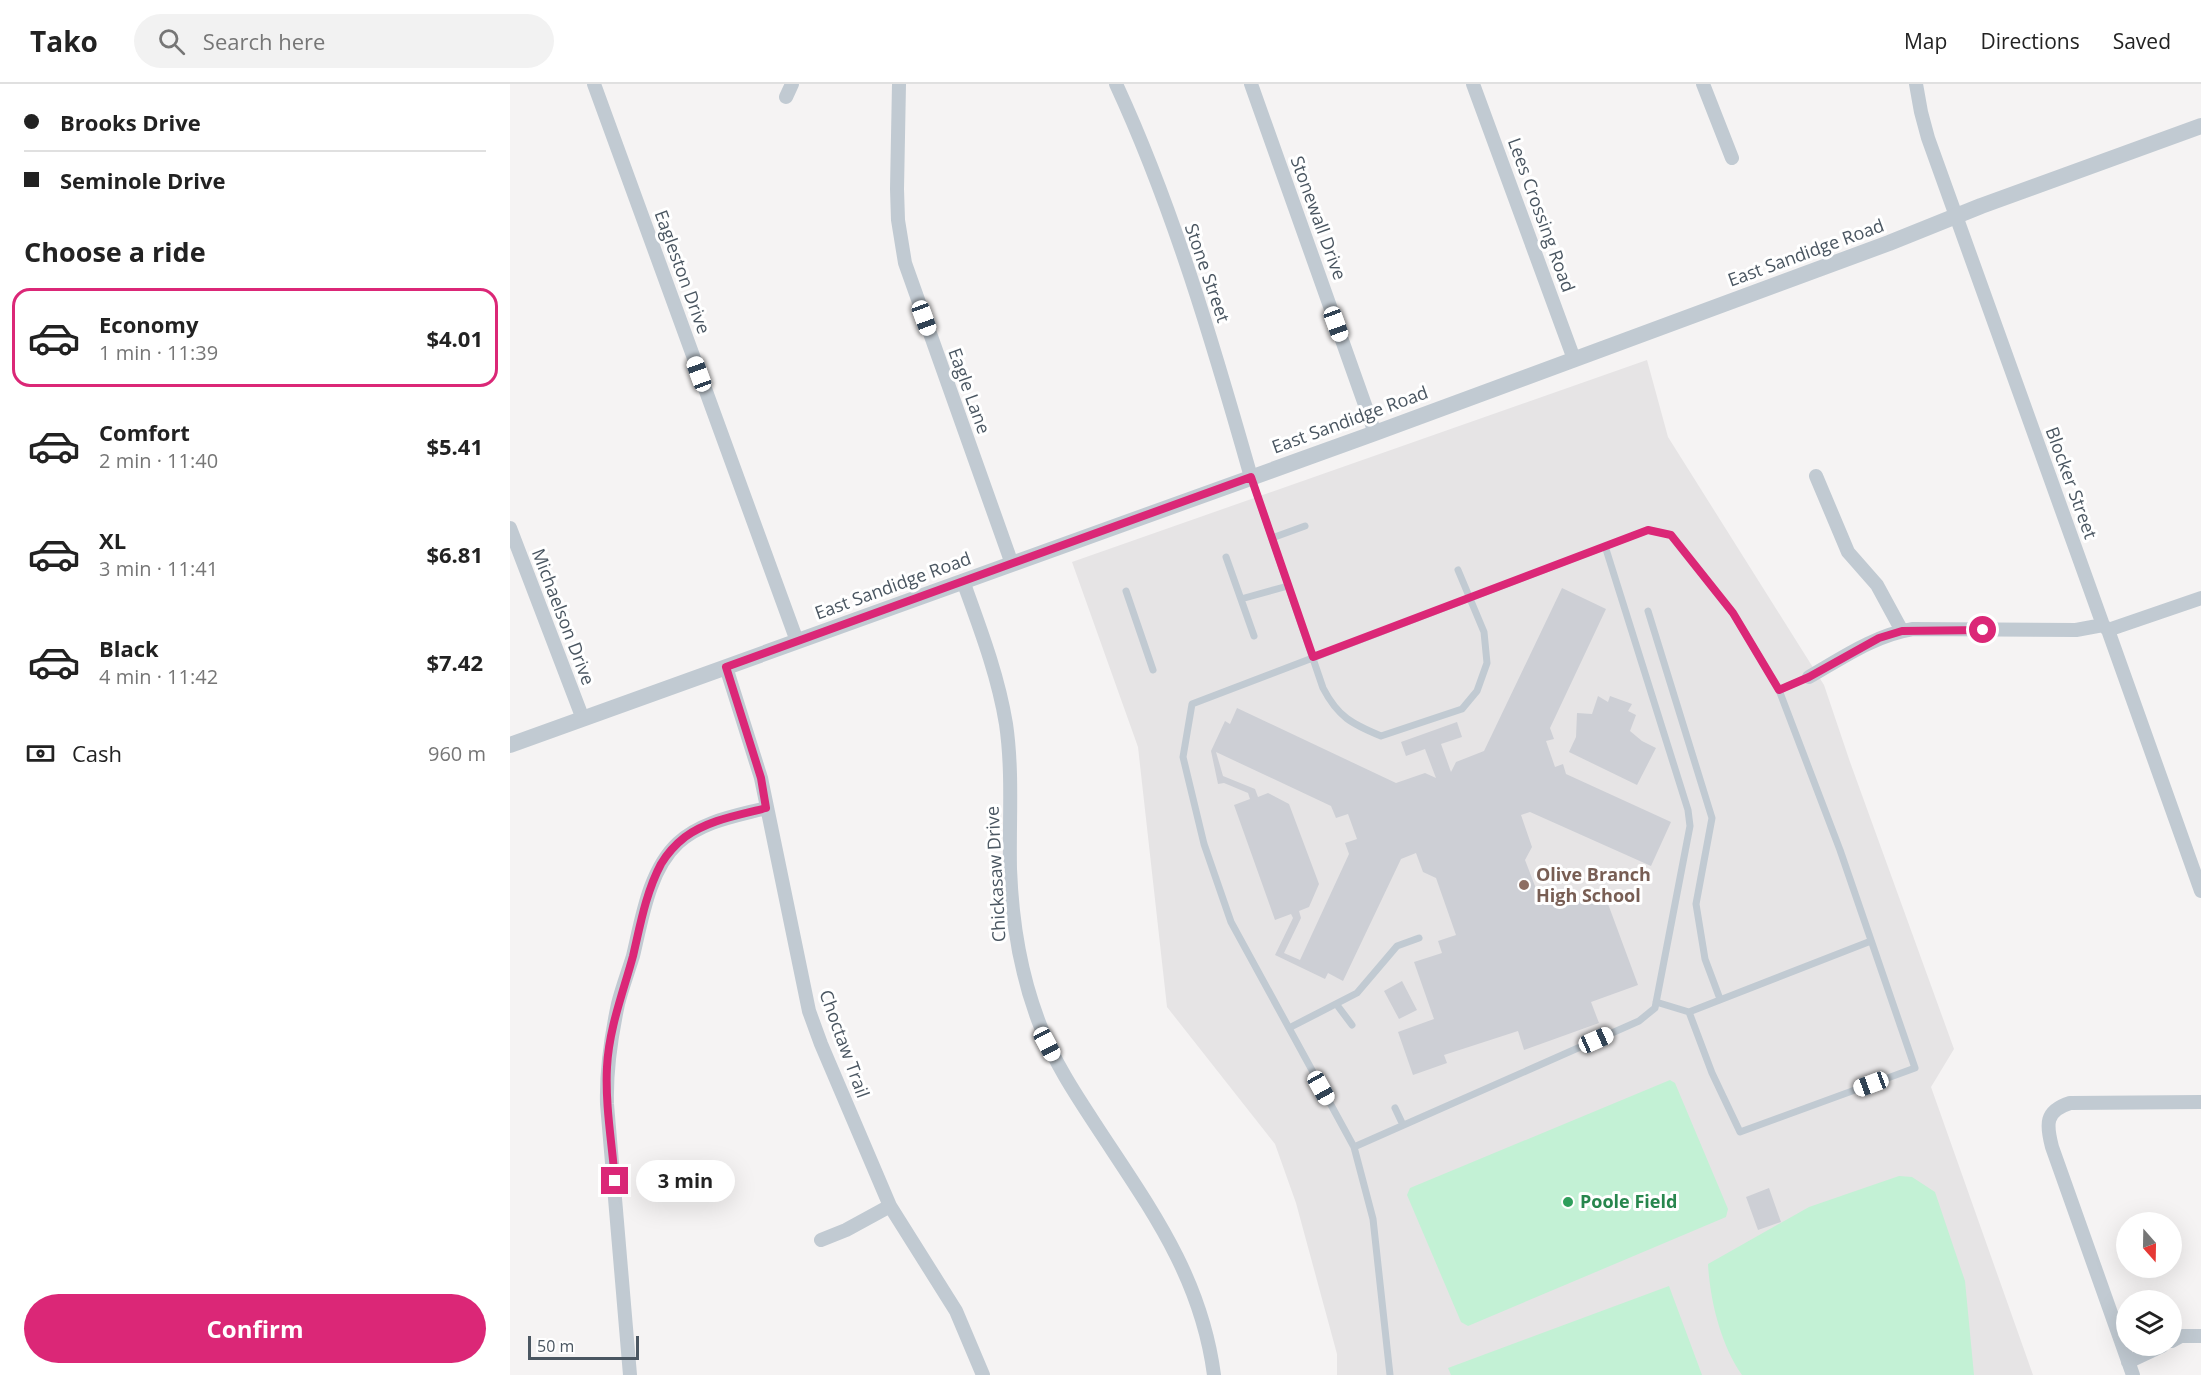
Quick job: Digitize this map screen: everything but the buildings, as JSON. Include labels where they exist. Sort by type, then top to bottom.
[{"type":"street","name":"Eagleston Drive","points":[[594,84],[797,641]]},
{"type":"street","name":"Eagle Lane","points":[[899,84],[898,220],[905,263],[1012,564]]},
{"type":"street","name":"Stone Street","points":[[1116,84],[1144,150],[1182,252],[1212,343],[1251,477]]},
{"type":"street","name":"Stonewall Drive","points":[[1251,84],[1375,433]]},
{"type":"street","name":"Lees Crossing Road","points":[[1473,84],[1574,359]]},
{"type":"street","points":[[1703,84],[1732,159]]},
{"type":"street","name":"Blocker Street","points":[[1916,84],[1928,138],[1965,243],[2201,891]]},
{"type":"street","name":"East Sandidge Road","points":[[510,745],[1375,433],[1878,248],[1957,216],[2201,126]]},
{"type":"street","points":[[1816,476],[1848,552],[1877,585],[1902,631]]},
{"type":"street","name":"Michaelson Drive","points":[[510,529],[582,719]]},
{"type":"street","name":"Chickasaw Drive","points":[[963,581],[986,644],[1006,726],[1010,771],[1010,869],[1015,929],[1028,991],[1047,1044],[1069,1084],[1162,1227],[1181,1261],[1204,1327],[1214,1375]]},
{"type":"street","points":[[1809,677],[1879,638],[1902,631],[1913,629],[2076,630],[2106,628],[2201,598]]},
{"type":"street","name":"Choctaw Trail","points":[[726,667],[752,748],[809,1011],[891,1206],[956,1311],[983,1375]]},
{"type":"street","points":[[630,1375],[607,1093],[610,1046],[619,1002],[649,893],[661,864],[676,845],[696,830],[723,819],[766,808]]},
{"type":"street","points":[[2147,1356],[2130,1368],[2052,1147],[2048,1123],[2050,1116],[2059,1107],[2070,1102],[2201,1102]]},
{"type":"street","points":[[821,1240],[891,1206]]},
{"type":"street","points":[[2182,1336],[2201,1336]]},
{"type":"lane","points":[[1251,477],[1323,688],[1336,710],[1351,723],[1381,736],[1462,709],[1477,691],[1487,663],[1484,632],[1458,570]]},
{"type":"lane","points":[[1272,538],[1305,526]]},
{"type":"lane","points":[[1390,1375],[1374,1219],[1354,1148],[1231,922],[1204,844],[1183,757],[1192,704],[1648,530],[1671,535],[1733,613],[1779,690],[1840,850],[1915,1068],[1740,1132],[1712,1073],[1689,1012]]},
{"type":"lane","points":[[1354,1148],[1639,1021],[1655,1008],[1690,826],[1688,810],[1605,546]]},
{"type":"lane","points":[[1227,557],[1254,636]]},
{"type":"lane","points":[[1241,599],[1288,586]]},
{"type":"lane","points":[[1126,591],[1153,670]]},
{"type":"lane","points":[[1648,611],[1712,818],[1696,904],[1705,959],[1720,999]]},
{"type":"lane","points":[[1779,690],[1809,677]]},
{"type":"lane","points":[[1289,1028],[1358,993],[1397,946],[1419,938]]},
{"type":"lane","points":[[1656,1002],[1689,1012],[1871,941]]},
{"type":"lane","points":[[1337,1005],[1352,1025]]},
{"type":"lane","points":[[1395,1108],[1403,1125]]},
{"type":"shaded area","name":"Olive Branch High School","points":[[1647,360],[1668,437],[1824,685],[1954,1049],[1931,1087],[2033,1375],[1337,1375],[1337,1354],[1296,1203],[1275,1144],[1167,1007],[1138,747],[1072,562]]},
{"type":"green space","name":"Poole Field","points":[[1670,1080],[1675,1083],[1728,1209],[1726,1217],[1468,1326],[1461,1322],[1407,1195],[1410,1188]]},
{"type":"green space","points":[[1899,1176],[1912,1177],[1935,1192],[1965,1281],[1974,1375],[1742,1375],[1728,1350],[1718,1322],[1711,1293],[1708,1264],[1809,1207]]},
{"type":"green space","points":[[1669,1286],[1702,1375],[1451,1375],[1448,1368]]},
{"type":"place","name":"Olive Branch High School","points":[[1524,885]]},
{"type":"place","name":"Poole Field","points":[[1568,1202]]},
{"type":"route","points":[[615,1181],[607,1104],[607,1065],[619,1002],[649,893],[661,864],[676,845],[686,837],[711,823],[766,808],[761,778],[726,667],[1251,477],[1313,657],[1648,530],[1671,535],[1733,613],[1779,690],[1809,677],[1879,638],[1902,631],[1913,629],[1983,630]]}]
